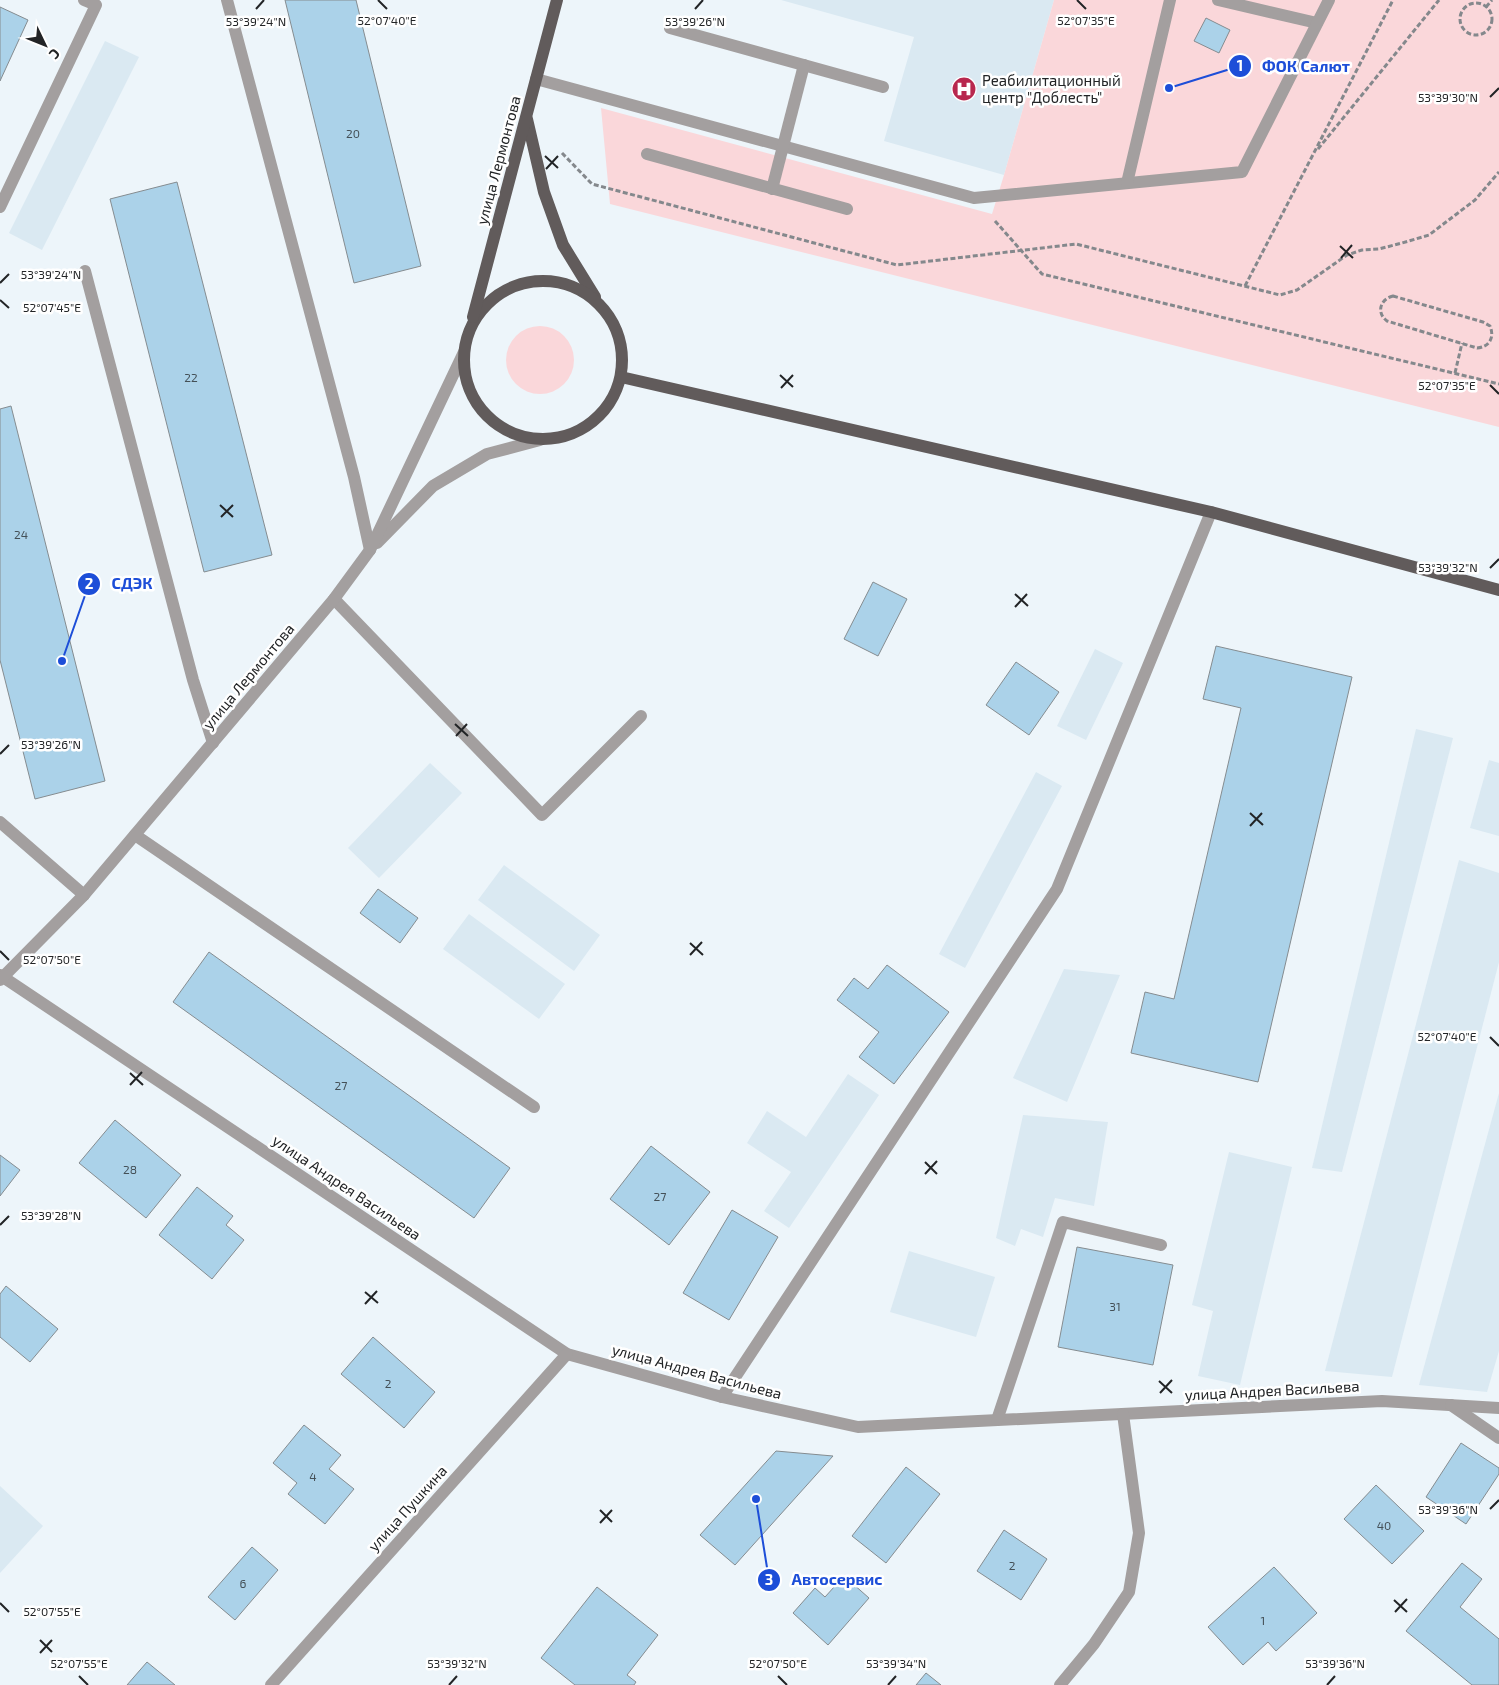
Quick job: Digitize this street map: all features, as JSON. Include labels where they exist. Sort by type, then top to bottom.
[{"type":"main road","name":"улица Лермонтова","points":[[470,329],[557,0]]},
{"type":"main road","points":[[526,117],[544,192],[563,245],[598,302],[615,324],[622,350],[621,377],[610,403],[591,423],[567,436],[540,440],[514,434],[492,421],[475,402],[466,378],[464,352],[470,329],[483,307],[503,291],[527,282],[553,281],[561,283],[578,288],[598,302]]},
{"type":"main road","points":[[621,377],[1211,512],[1499,590]]},
{"type":"street","points":[[0,207],[96,5],[84,0]]},
{"type":"street","points":[[227,0],[354,477],[370,550]]},
{"type":"street","points":[[1127,183],[1170,0]]},
{"type":"street","points":[[1218,0],[1317,22]]},
{"type":"street","points":[[536,79],[974,198],[1242,172],[1329,0]]},
{"type":"street","points":[[670,28],[883,87]]},
{"type":"street","points":[[772,189],[804,65]]},
{"type":"street","points":[[647,154],[847,209]]},
{"type":"street","points":[[85,271],[193,680],[213,743]]},
{"type":"street","name":"улица Лермонтова","points":[[1,978],[84,895],[334,599],[370,550],[464,352]]},
{"type":"street","points":[[370,550],[433,486],[487,454],[540,440]]},
{"type":"street","points":[[722,1397],[1056,889],[1211,512]]},
{"type":"street","points":[[334,599],[542,815],[641,716]]},
{"type":"street","points":[[0,822],[84,895]]},
{"type":"street","points":[[135,835],[534,1107]]},
{"type":"street","name":"улица Андрея Васильева","points":[[1,978],[568,1354],[722,1397],[858,1426],[1382,1401],[1499,1408]]},
{"type":"street","points":[[997,1420],[1064,1222],[1161,1245]]},
{"type":"street","name":"улица Пушкина","points":[[271,1685],[568,1354]]},
{"type":"street","points":[[1451,1405],[1499,1438]]},
{"type":"street","points":[[1060,1685],[1094,1644],[1128,1592],[1139,1533],[1123,1414]]},
{"type":"path","points":[[1245,286],[1393,0]]},
{"type":"path","points":[[1313,155],[1439,0]]},
{"type":"path","points":[[1486,7],[1492,0]]},
{"type":"path","points":[[1474,3],[1479,3],[1486,7],[1492,17],[1489,28],[1480,35],[1464,31],[1460,21],[1462,11],[1469,4],[1474,3]]},
{"type":"path","points":[[559,150],[592,184],[898,265],[1076,244],[1280,295],[1296,290],[1347,255],[1362,250],[1379,249],[1429,235],[1475,200],[1499,172]]},
{"type":"path","points":[[974,198],[1042,274],[1499,384]]},
{"type":"path","points":[[1389,297],[1397,297],[1483,322],[1490,326],[1492,335],[1486,346],[1477,348],[1462,343],[1387,321],[1383,318],[1380,311],[1382,302],[1389,297]]},
{"type":"path","points":[[1455,373],[1462,343]]},
{"type":"shaded area","name":"Реабилитационный центр \"Доблесть\"","points":[[781,0],[1054,0],[1004,175],[884,141],[914,37]]},
{"type":"shaded area","points":[[1054,0],[1499,0],[1499,427],[610,204],[601,108],[992,214]]},
{"type":"shaded area","points":[[105,41],[139,57],[42,250],[9,233]]},
{"type":"shaded area","points":[[540,326],[553,329],[564,336],[571,347],[574,360],[571,373],[564,384],[553,391],[540,394],[527,391],[516,384],[509,373],[506,360],[509,347],[516,336],[527,329]]},
{"type":"shaded area","points":[[1095,649],[1123,663],[1086,740],[1057,726]]},
{"type":"shaded area","points":[[1416,729],[1453,738],[1342,1172],[1312,1168]]},
{"type":"shaded area","points":[[1489,760],[1499,763],[1499,836],[1470,828]]},
{"type":"shaded area","points":[[430,763],[462,793],[379,878],[348,848]]},
{"type":"shaded area","points":[[1036,772],[1062,786],[965,968],[939,954]]},
{"type":"shaded area","points":[[1459,860],[1499,873],[1499,962],[1392,1377],[1325,1371]]},
{"type":"shaded area","points":[[504,865],[600,935],[574,971],[478,900]]},
{"type":"shaded area","points":[[469,914],[565,984],[539,1019],[443,949]]},
{"type":"shaded area","points":[[1064,969],[1120,975],[1067,1102],[1013,1078]]},
{"type":"shaded area","points":[[848,1074],[879,1095],[789,1228],[764,1211],[791,1172],[747,1143],[767,1111],[806,1137]]},
{"type":"shaded area","points":[[1499,1093],[1499,1351],[1487,1392],[1419,1385]]},
{"type":"shaded area","points":[[1023,1115],[1108,1122],[1094,1206],[1055,1198],[1043,1237],[1021,1229],[1015,1246],[996,1238]]},
{"type":"shaded area","points":[[1229,1152],[1292,1167],[1240,1385],[1198,1376],[1213,1311],[1192,1305]]},
{"type":"shaded area","points":[[909,1251],[995,1277],[976,1337],[890,1312]]},
{"type":"shaded area","points":[[0,1486],[43,1526],[0,1573]]},
{"type":"building","points":[[285,0],[356,0],[421,266],[354,283]]},
{"type":"building","points":[[0,7],[28,20],[0,81]]},
{"type":"building","points":[[1206,18],[1230,30],[1219,53],[1194,41]]},
{"type":"building","points":[[177,182],[272,555],[204,572],[110,199]]},
{"type":"building","points":[[11,406],[105,781],[35,799],[0,660],[0,409]]},
{"type":"building","points":[[873,582],[907,599],[878,656],[844,639]]},
{"type":"building","points":[[1216,646],[1352,677],[1258,1082],[1131,1053],[1145,992],[1174,999],[1241,708],[1203,699]]},
{"type":"building","points":[[1016,662],[1059,692],[1029,735],[986,705]]},
{"type":"building","points":[[378,889],[418,918],[400,943],[360,913]]},
{"type":"building","points":[[209,952],[510,1168],[474,1218],[173,1002]]},
{"type":"building","points":[[887,965],[949,1012],[894,1084],[859,1057],[879,1032],[837,1000],[854,978],[868,989]]},
{"type":"building","points":[[115,1120],[181,1175],[146,1218],[79,1163]]},
{"type":"building","points":[[651,1146],[710,1192],[669,1245],[610,1199]]},
{"type":"building","points":[[0,1155],[20,1170],[0,1196]]},
{"type":"building","points":[[197,1187],[233,1216],[226,1225],[244,1240],[212,1279],[159,1235]]},
{"type":"building","points":[[732,1210],[778,1237],[729,1320],[683,1293]]},
{"type":"building","points":[[1077,1247],[1173,1265],[1153,1365],[1058,1347]]},
{"type":"building","points":[[6,1286],[58,1329],[30,1362],[0,1337],[0,1294]]},
{"type":"building","points":[[373,1337],[435,1392],[404,1428],[341,1374]]},
{"type":"building","points":[[304,1425],[341,1455],[329,1469],[354,1489],[325,1524],[288,1494],[297,1483],[273,1463]]},
{"type":"building","points":[[1461,1443],[1499,1468],[1499,1474],[1466,1524],[1426,1497]]},
{"type":"building","points":[[776,1451],[833,1456],[735,1565],[700,1535]]},
{"type":"building","points":[[906,1467],[940,1494],[886,1563],[852,1536]]},
{"type":"building","points":[[1376,1485],[1424,1531],[1392,1564],[1344,1519]]},
{"type":"building","points":[[1004,1530],[1047,1559],[1021,1600],[977,1571]]},
{"type":"building","points":[[252,1547],[278,1570],[235,1620],[208,1597]]},
{"type":"building","points":[[1462,1563],[1482,1579],[1460,1607],[1499,1639],[1499,1685],[1472,1685],[1406,1631]]},
{"type":"building","points":[[1274,1567],[1317,1613],[1276,1651],[1268,1642],[1243,1665],[1208,1627]]},
{"type":"building","points":[[844,1576],[869,1598],[828,1645],[793,1613],[815,1588],[825,1597]]},
{"type":"building","points":[[597,1587],[658,1635],[627,1675],[636,1682],[634,1685],[575,1685],[541,1658]]},
{"type":"building","points":[[147,1662],[175,1685],[127,1685]]},
{"type":"building","points":[[926,1673],[941,1685],[916,1685]]},
{"type":"place","name":"ФОК Салют","points":[[1169,88]]},
{"type":"place","name":"Реабилитационный центр \"Доблесть\"","points":[[964,89]]},
{"type":"place","name":"СДЭК","points":[[62,661]]},
{"type":"place","name":"Автосервис","points":[[756,1499]]}]
